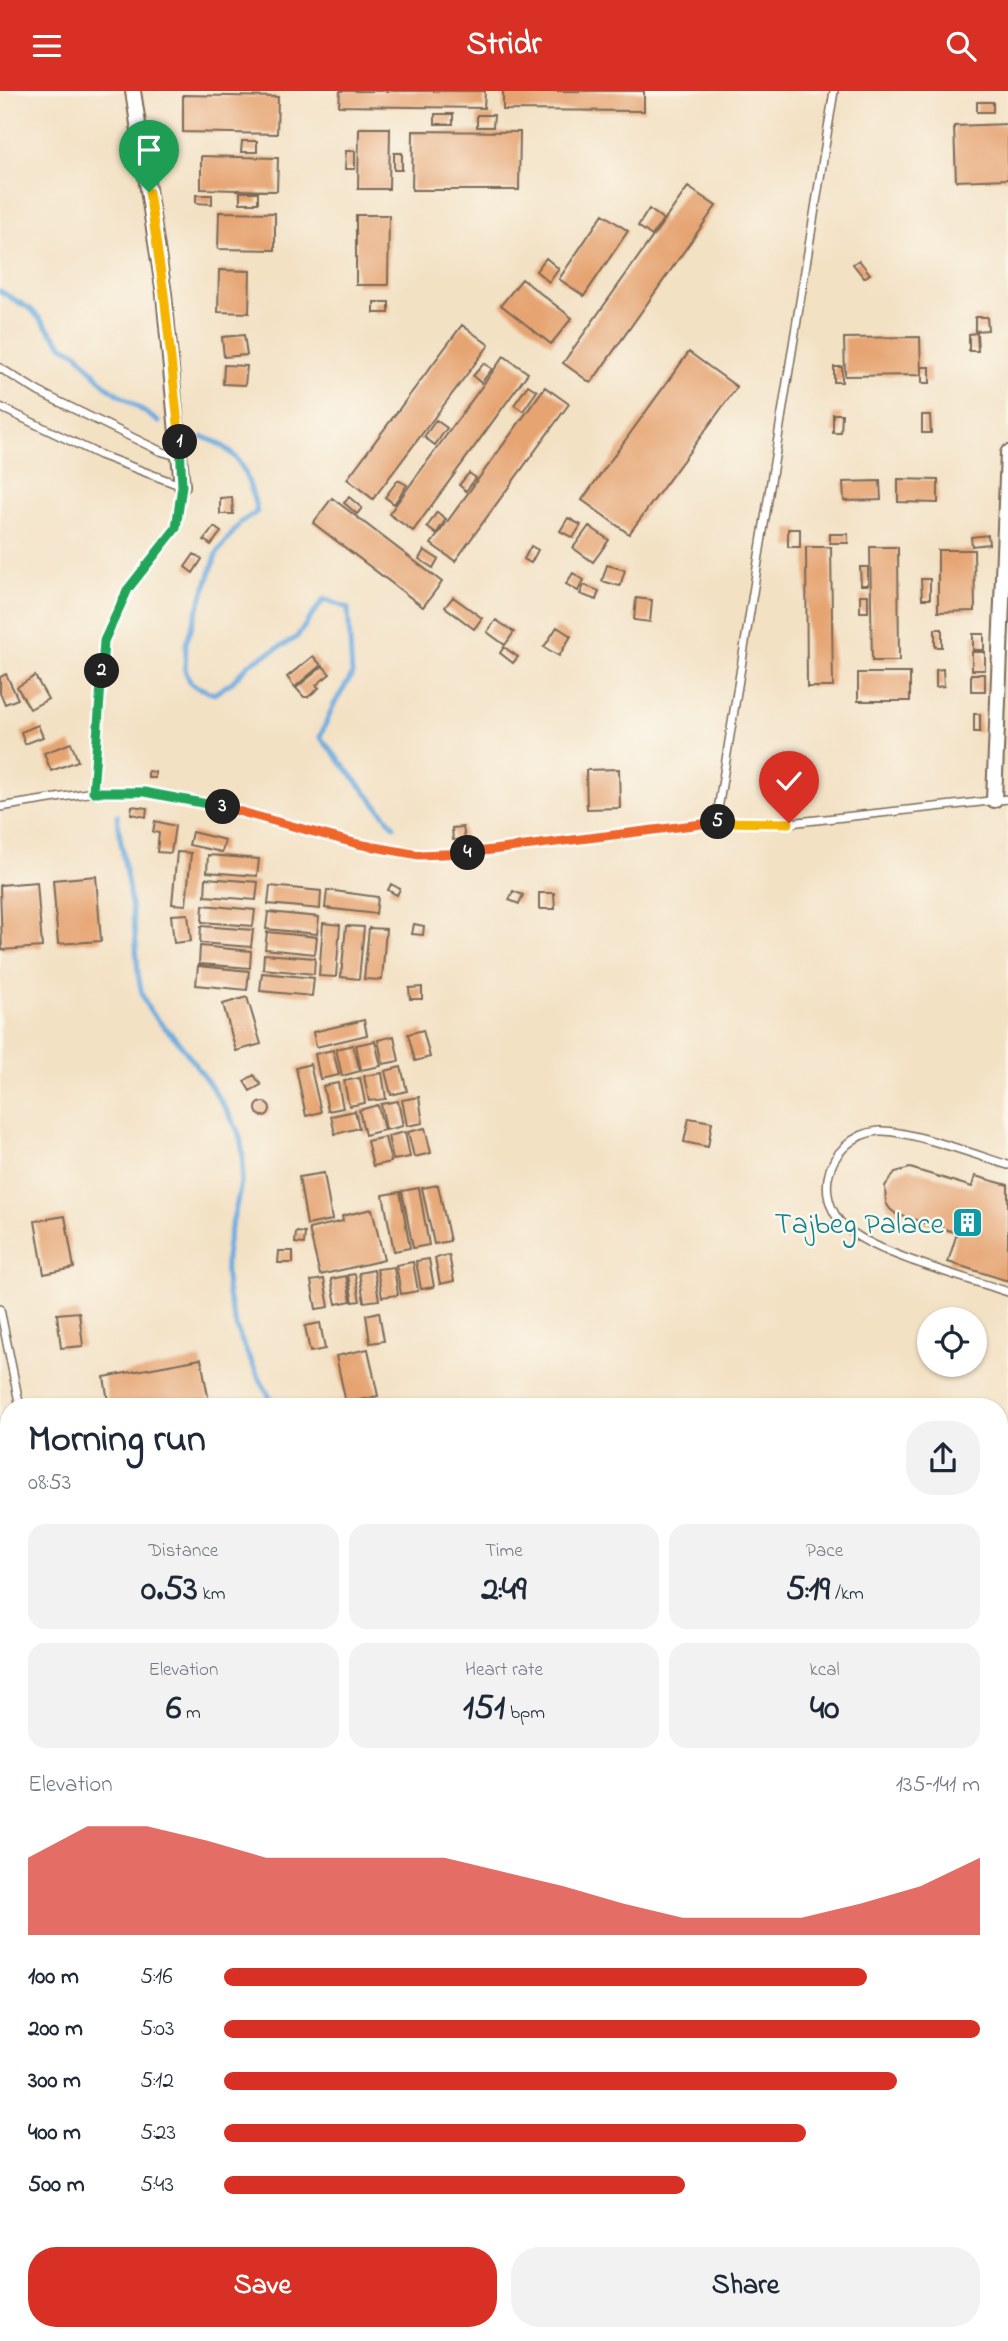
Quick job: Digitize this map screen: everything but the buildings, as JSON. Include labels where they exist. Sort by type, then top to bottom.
[{"type":"street","points":[[133,91],[164,294],[182,486]]},
{"type":"street","points":[[1001,799],[1008,453]]},
{"type":"lane","points":[[716,822],[834,91]]},
{"type":"lane","points":[[0,368],[63,404],[160,451],[181,457]]},
{"type":"lane","points":[[0,407],[100,455],[182,486],[176,528],[128,589],[104,641],[93,792]]},
{"type":"lane","points":[[0,807],[93,792],[144,792],[199,801],[358,844],[419,855],[479,852],[716,822],[789,823],[1001,799]]},
{"type":"lane","points":[[1008,1165],[880,1131],[856,1138],[846,1145],[831,1165],[827,1189],[834,1213],[851,1232],[876,1245],[1008,1292]]},
{"type":"lane","points":[[1,1315],[17,1398]]},
{"type":"waterway","points":[[0,291],[32,310],[63,346],[77,353],[105,385],[159,422]]},
{"type":"waterway","points":[[203,437],[216,442],[235,457],[251,487],[257,512],[241,522]]},
{"type":"waterway","points":[[238,526],[217,553],[186,643],[185,670],[191,684],[214,694],[232,682],[249,664],[296,638],[324,599],[348,608],[352,675],[333,706],[320,737],[394,826]]},
{"type":"waterway","points":[[117,815],[142,995],[149,1009],[177,1040],[222,1103],[240,1138],[242,1177],[228,1242],[227,1286],[237,1328],[270,1398]]},
{"type":"place","name":"Tajbeg Palace","points":[[967,1223]]},
{"type":"route","points":[[149,192],[164,294],[182,486],[176,528],[128,589],[104,641],[93,792],[144,792],[199,801],[358,844],[419,855],[479,852],[639,829],[716,822],[789,823]]}]
